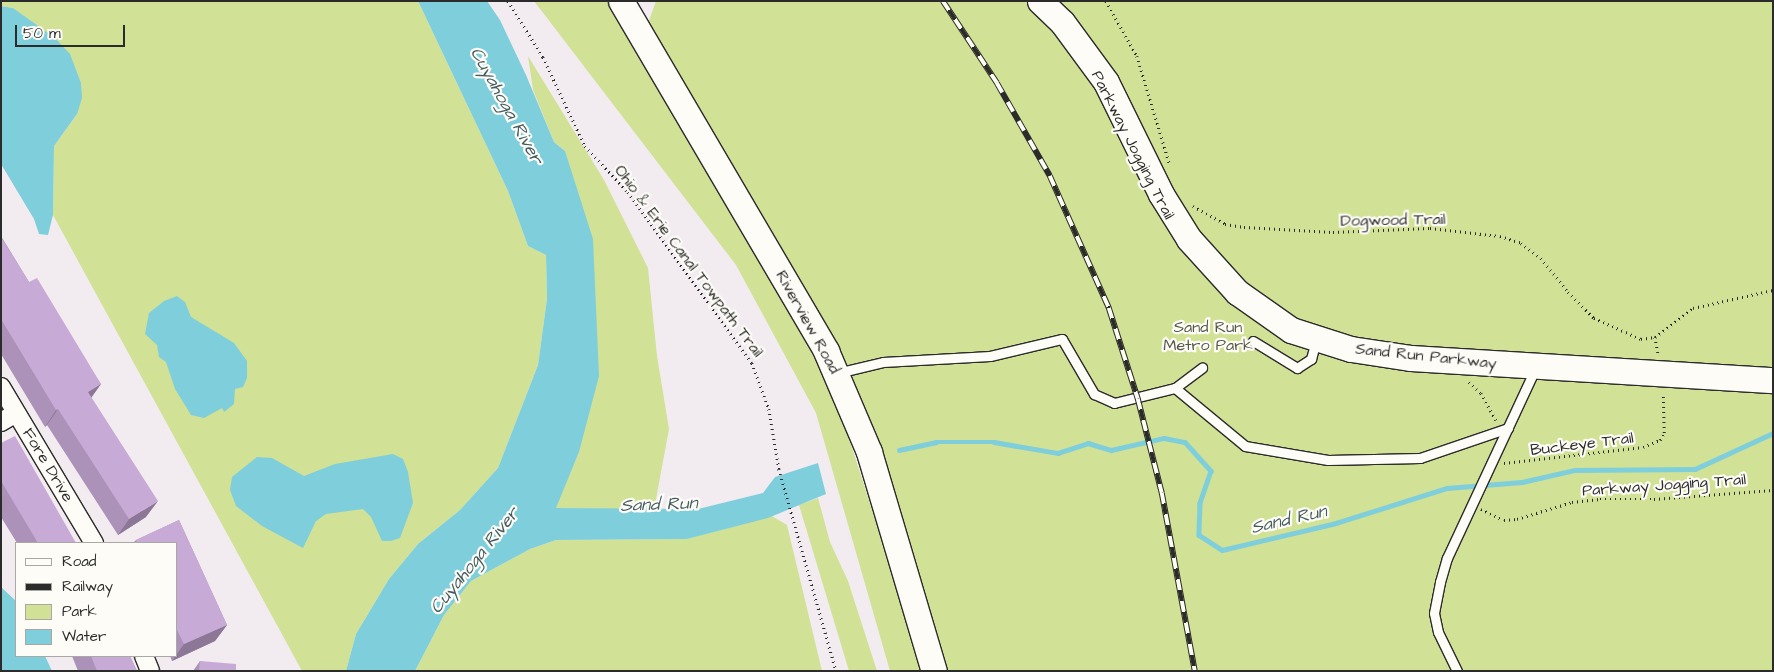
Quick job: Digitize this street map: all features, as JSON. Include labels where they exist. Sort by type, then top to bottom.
[{"type":"street","name":"Riverview Road","points":[[621,1],[808,317],[836,374],[869,452],[934,671]]},
{"type":"street","name":"Sand Run Parkway","points":[[1040,1],[1062,22],[1101,74],[1161,194],[1189,239],[1222,277],[1258,310],[1283,326],[1316,340],[1393,356],[1773,380]]},
{"type":"street","name":"Fore Drive","points":[[1,387],[93,542]]},
{"type":"street","points":[[1,422],[16,412]]},
{"type":"street","points":[[144,657],[150,671]]},
{"type":"lane","points":[[836,374],[883,362],[990,356],[1062,339],[1094,394],[1114,403],[1175,388],[1202,368]]},
{"type":"lane","points":[[1253,341],[1297,368],[1311,359],[1316,340]]},
{"type":"lane","points":[[1456,671],[1442,641],[1434,613],[1447,558],[1492,464],[1504,429],[1536,366]]},
{"type":"lane","points":[[1175,388],[1245,446],[1328,460],[1420,458],[1504,429]]},
{"type":"path","name":"Ohio & Erie Canal Towpath Trail","points":[[508,1],[543,57],[585,146],[628,192],[752,363],[769,409],[779,469],[836,671]]},
{"type":"path","points":[[1106,1],[1137,56],[1170,167]]},
{"type":"path","name":"Dogwood Trail","points":[[1187,199],[1210,218],[1244,227],[1333,232],[1430,228],[1500,236],[1521,244],[1541,258],[1568,292],[1594,318],[1641,339],[1655,337]]},
{"type":"path","points":[[1655,337],[1693,308],[1773,290]]},
{"type":"path","name":"Buckeye Trail","points":[[1492,464],[1603,454],[1643,447],[1660,440],[1666,424],[1662,374],[1655,337]]},
{"type":"path","points":[[1464,379],[1488,402],[1504,429]]},
{"type":"path","name":"Parkway Jogging Trail","points":[[1473,504],[1504,520],[1517,519],[1572,502],[1600,499],[1654,499],[1773,490]]},
{"type":"green space","points":[[1,1],[418,1],[508,191],[528,246],[546,255],[547,299],[538,365],[498,468],[460,510],[418,544],[389,579],[356,634],[346,671],[302,671],[53,215],[54,146],[77,114],[13,8],[1,6]]},
{"type":"green space","points":[[534,1],[607,1],[699,149],[835,395],[924,671],[890,671],[816,413],[736,265]]},
{"type":"green space","name":"Sand Run Metro Park","points":[[656,1],[1773,1],[1773,671],[934,671],[869,452],[643,38]]},
{"type":"green space","points":[[528,56],[604,180],[648,268],[657,356],[669,429],[654,510],[555,508],[579,452],[572,181],[565,151],[554,142],[533,90]]},
{"type":"green space","points":[[818,498],[830,542],[848,581],[877,671],[849,671],[799,505]]},
{"type":"green space","points":[[772,516],[787,525],[822,671],[415,671],[444,615],[471,581],[530,549],[556,540],[687,539]]},
{"type":"water","name":"Cuyahoga River","points":[[418,1],[487,1],[500,20],[526,75],[554,142],[565,151],[593,239],[599,376],[579,452],[556,508],[698,509],[763,493],[775,477],[818,463],[826,494],[768,518],[687,539],[556,540],[530,549],[471,581],[444,615],[415,671],[346,671],[356,634],[389,579],[418,544],[460,510],[498,468],[538,365],[547,299],[546,255],[528,246],[508,191]]},
{"type":"water","points":[[1,6],[13,8],[55,38],[70,54],[81,83],[82,98],[77,114],[54,146],[53,215],[48,235],[39,234],[34,219],[1,164]]},
{"type":"water","points":[[177,296],[185,302],[191,317],[234,343],[247,361],[247,378],[243,387],[235,389],[234,404],[224,412],[222,408],[204,418],[191,415],[175,389],[166,362],[159,357],[157,345],[145,334],[149,313],[164,301]]},
{"type":"water","points":[[393,454],[403,459],[408,472],[413,503],[400,538],[391,541],[382,541],[371,517],[363,509],[326,514],[316,521],[303,548],[262,526],[236,506],[230,490],[232,477],[257,457],[272,458],[304,476],[335,464]]},
{"type":"water","points":[[1,587],[15,600],[15,657],[45,657],[52,671],[1,671]]},
{"type":"building","points":[[1,237],[29,282],[37,278],[101,384],[88,392],[158,501],[129,519],[58,409],[56,410],[1,319]]},
{"type":"building","points":[[15,436],[75,542],[37,542],[1,481],[1,443]]},
{"type":"building","points":[[179,520],[227,625],[184,644],[178,632],[178,542],[137,542],[136,540]]},
{"type":"building","points":[[91,657],[130,657],[137,671],[97,671]]},
{"type":"building","points":[[200,661],[236,664],[236,671],[199,671]]},
{"type":"waterway","name":"Sand Run","points":[[899,450],[936,442],[994,442],[1058,453],[1088,443],[1111,450],[1164,438],[1185,442],[1211,471],[1200,503],[1199,535],[1222,550],[1336,523],[1447,488],[1522,482],[1575,470],[1695,469],[1773,433]]},
{"type":"railway","points":[[943,1],[997,83],[1050,176],[1109,308],[1138,399],[1162,493],[1195,671]]}]
